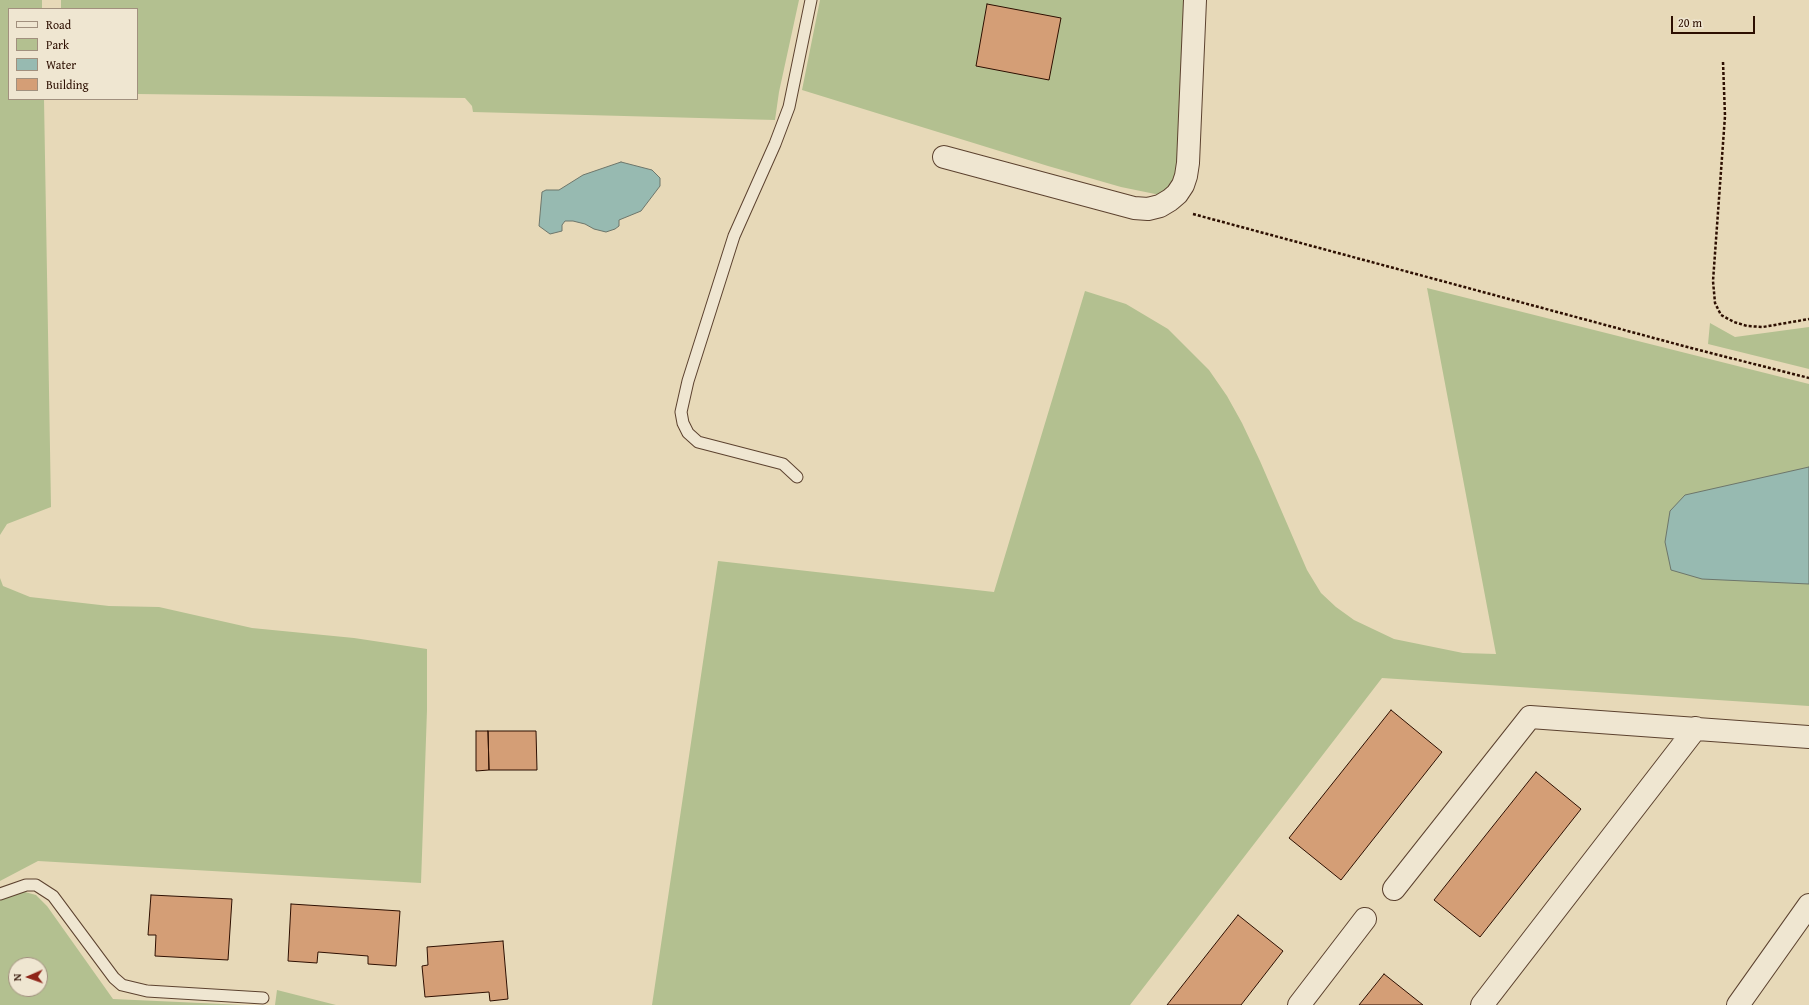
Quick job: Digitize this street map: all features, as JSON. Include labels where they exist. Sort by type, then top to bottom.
[{"type":"street","points":[[944,157],[1118,205],[1148,209],[1160,206],[1177,194],[1186,176],[1195,0]]},
{"type":"street","points":[[1394,889],[1530,716],[1809,737]]},
{"type":"street","points":[[1482,1005],[1696,728]]},
{"type":"street","points":[[1738,1005],[1809,905]]},
{"type":"street","points":[[1299,1005],[1365,919]]},
{"type":"lane","points":[[797,477],[783,464],[698,442],[688,433],[683,423],[681,412],[688,381],[734,236],[775,144],[789,107],[811,0]]},
{"type":"lane","points":[[0,894],[26,884],[36,885],[53,896],[114,978],[122,985],[147,991],[263,998]]},
{"type":"path","points":[[1723,62],[1725,116],[1713,274],[1714,303],[1721,315],[1734,322],[1747,326],[1763,327],[1809,320]]},
{"type":"path","points":[[1160,206],[1691,348],[1809,378]]},
{"type":"green space","points":[[0,0],[42,0],[42,8],[8,8],[8,100],[44,100],[51,507],[7,524],[0,535]]},
{"type":"green space","points":[[61,0],[799,0],[779,92],[775,120],[473,112],[472,106],[465,98],[138,94],[138,8],[61,8]]},
{"type":"green space","points":[[820,0],[1189,0],[1176,182],[1160,195],[1121,187],[802,90]]},
{"type":"green space","points":[[1427,288],[1809,384],[1809,706],[1382,678],[1130,1005],[652,1005],[718,561],[994,592],[1085,291],[1126,304],[1168,329],[1209,370],[1227,396],[1242,423],[1307,570],[1321,593],[1336,607],[1354,620],[1394,639],[1463,653],[1496,654]]},
{"type":"green space","points":[[1710,323],[1735,337],[1809,327],[1809,369],[1708,344]]},
{"type":"green space","points":[[0,578],[3,586],[30,597],[109,606],[159,607],[252,628],[354,638],[427,649],[427,710],[421,883],[38,861],[0,881]]},
{"type":"green space","points":[[25,892],[36,895],[47,906],[113,999],[245,1005],[0,1005],[0,899],[15,893]]},
{"type":"green space","points":[[277,990],[336,1005],[275,1005]]},
{"type":"water","points":[[621,162],[652,170],[660,178],[660,186],[641,211],[619,220],[619,226],[606,232],[573,221],[565,221],[562,225],[562,231],[550,234],[539,226],[542,192],[546,190],[559,190],[583,175]]},
{"type":"water","points":[[1809,467],[1809,584],[1702,579],[1671,570],[1665,542],[1670,511],[1685,495]]},
{"type":"building","points":[[987,4],[1061,18],[1049,80],[976,66]]},
{"type":"building","points":[[1391,710],[1442,752],[1341,880],[1289,838]]},
{"type":"building","points":[[476,731],[488,731],[489,770],[476,771]]},
{"type":"building","points":[[488,731],[536,731],[537,770],[489,770]]},
{"type":"building","points":[[1536,772],[1581,809],[1480,937],[1434,900]]},
{"type":"building","points":[[151,895],[232,899],[228,960],[155,956],[156,935],[148,935]]},
{"type":"building","points":[[291,904],[400,911],[396,966],[368,964],[368,956],[318,952],[317,963],[288,961]]},
{"type":"building","points":[[1238,915],[1283,951],[1241,1005],[1167,1005]]},
{"type":"building","points":[[503,941],[508,999],[490,1001],[489,992],[425,997],[422,966],[428,965],[427,947]]},
{"type":"building","points":[[1384,974],[1423,1005],[1359,1005]]}]
